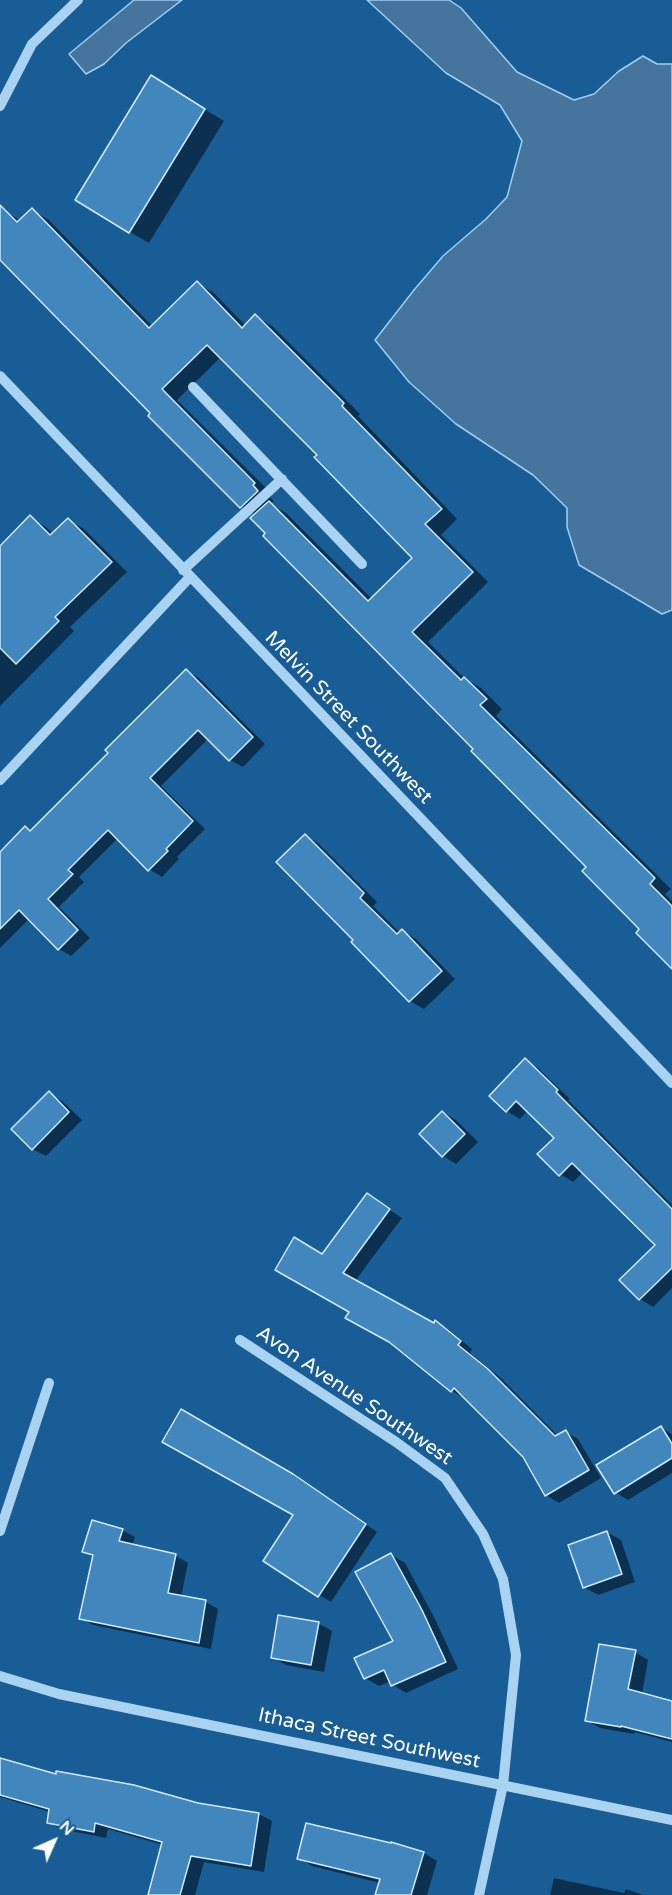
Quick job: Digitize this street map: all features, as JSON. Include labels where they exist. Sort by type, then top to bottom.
[{"type":"street","points":[[0,106],[32,44],[78,0]]},
{"type":"street","name":"Melvin Street Southwest","points":[[0,376],[672,1083]]},
{"type":"street","points":[[193,387],[362,564]]},
{"type":"street","points":[[0,780],[186,573],[282,479]]},
{"type":"street","name":"Avon Avenue Southwest","points":[[240,1340],[396,1442],[445,1478],[483,1534],[503,1579],[516,1655],[503,1785],[479,1895]]},
{"type":"street","points":[[0,1531],[49,1383]]},
{"type":"street","name":"Ithaca Street Southwest","points":[[0,1676],[59,1694],[672,1820]]},
{"type":"water","points":[[134,0],[182,0],[126,43],[104,64],[86,74],[69,54]]},
{"type":"water","points":[[367,0],[449,0],[461,8],[517,72],[574,100],[594,94],[619,71],[643,56],[657,64],[672,64],[672,610],[662,614],[579,565],[567,527],[567,508],[533,475],[456,424],[409,382],[375,340],[443,256],[486,219],[507,197],[522,141],[500,105],[446,73]]},
{"type":"building","points":[[151,75],[205,109],[129,233],[75,200]]},
{"type":"building","points":[[0,205],[17,222],[32,208],[149,328],[197,281],[242,328],[255,314],[344,403],[342,406],[442,509],[425,524],[473,572],[412,632],[461,680],[464,677],[487,699],[480,705],[655,878],[650,884],[672,906],[672,969],[636,933],[639,929],[582,871],[586,867],[263,536],[265,533],[250,518],[269,501],[368,601],[412,558],[314,457],[317,455],[207,345],[162,389],[255,483],[253,485],[258,491],[240,508],[148,416],[150,413],[0,260]]},
{"type":"building","points":[[30,515],[50,535],[68,518],[112,562],[55,617],[59,621],[16,664],[0,648],[0,546]]},
{"type":"building","points":[[186,669],[253,737],[229,761],[198,730],[150,778],[193,821],[148,871],[108,830],[68,870],[73,874],[48,899],[78,930],[58,950],[19,910],[0,929],[0,852],[25,826],[30,831],[108,753],[105,750]]},
{"type":"building","points":[[305,834],[364,893],[360,898],[397,934],[402,929],[442,971],[409,1002],[351,942],[353,940],[276,862]]},
{"type":"building","points":[[525,1058],[672,1209],[672,1268],[639,1300],[619,1280],[655,1245],[572,1163],[559,1176],[537,1154],[554,1138],[516,1101],[506,1112],[489,1096]]},
{"type":"building","points":[[49,1091],[69,1112],[32,1150],[11,1129]]},
{"type":"building","points":[[442,1111],[465,1134],[442,1157],[419,1134]]},
{"type":"building","points":[[367,1193],[390,1209],[343,1273],[434,1323],[435,1320],[461,1341],[458,1345],[488,1369],[555,1436],[566,1430],[589,1470],[545,1496],[523,1457],[454,1388],[451,1392],[389,1342],[345,1318],[349,1312],[275,1270],[294,1237],[322,1254]]},
{"type":"building","points":[[181,1409],[293,1474],[366,1524],[318,1597],[263,1561],[293,1515],[162,1442]]},
{"type":"building","points":[[661,1426],[672,1444],[672,1458],[614,1494],[596,1465]]},
{"type":"building","points":[[92,1520],[123,1529],[119,1541],[176,1554],[168,1593],[206,1600],[199,1643],[79,1619],[93,1555],[82,1552]]},
{"type":"building","points":[[607,1531],[622,1574],[583,1588],[568,1545]]},
{"type":"building","points":[[391,1553],[422,1610],[446,1662],[391,1686],[384,1670],[364,1679],[354,1658],[393,1641],[355,1572]]},
{"type":"building","points":[[278,1615],[319,1622],[311,1665],[271,1658]]},
{"type":"building","points":[[599,1644],[636,1650],[628,1689],[672,1701],[672,1739],[621,1726],[585,1721]]},
{"type":"building","points":[[0,1758],[56,1774],[56,1771],[134,1785],[198,1803],[259,1813],[251,1866],[191,1856],[180,1895],[148,1895],[162,1842],[95,1823],[94,1832],[47,1823],[49,1809],[0,1795]]},
{"type":"building","points":[[306,1823],[391,1842],[424,1852],[411,1895],[375,1895],[380,1879],[297,1859]]}]
